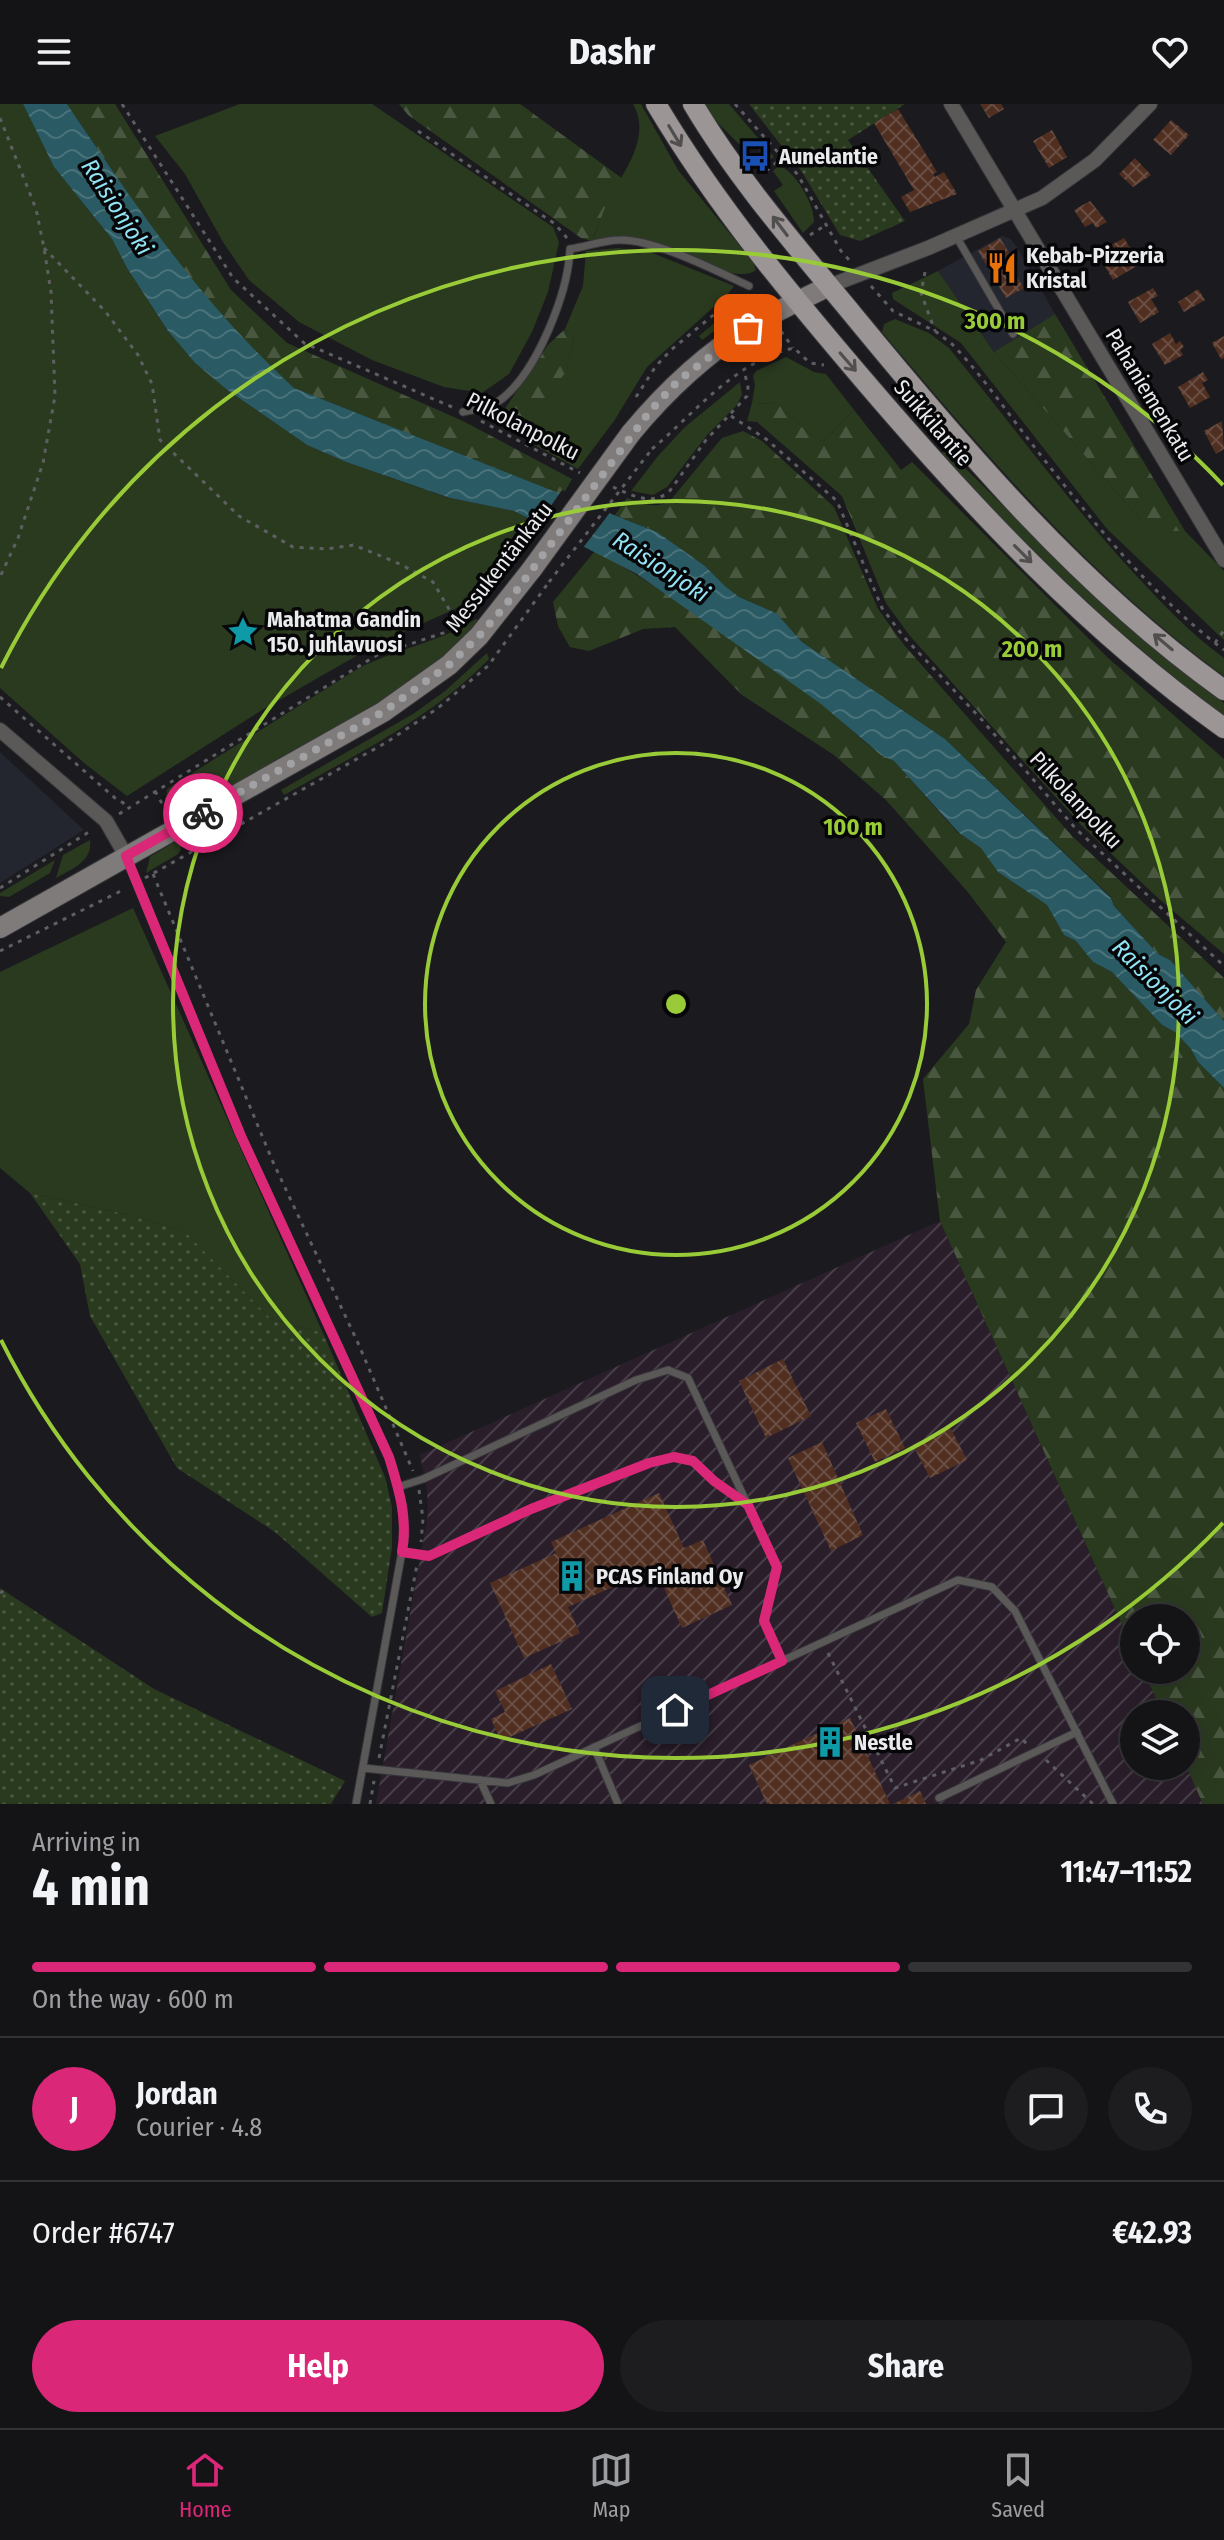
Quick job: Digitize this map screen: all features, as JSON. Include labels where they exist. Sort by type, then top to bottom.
[{"type":"main road","name":"Suikkilantie","points":[[656,104],[731,219],[923,450],[981,512],[1127,652],[1169,688],[1224,728]]},
{"type":"main road","name":"Suikkilantie","points":[[693,104],[723,152],[829,286],[951,431],[1057,546],[1156,636],[1224,690]]},
{"type":"street","name":"Pahaniemenkatu","points":[[951,104],[1224,560]]},
{"type":"street","points":[[829,286],[1042,198],[1095,160],[1150,104]]},
{"type":"street","name":"Messukentänkatu","points":[[0,928],[383,712],[449,665],[479,636],[631,433],[665,393],[748,328],[829,286]]},
{"type":"street","points":[[0,730],[106,821],[126,856]]},
{"type":"lane","points":[[956,236],[1013,334]]},
{"type":"lane","points":[[463,412],[502,399],[534,359],[564,287],[570,249],[622,240],[634,242],[704,265],[749,286]]},
{"type":"lane","points":[[126,856],[241,1136],[389,1457],[398,1487],[405,1535],[356,1804]]},
{"type":"lane","points":[[398,1487],[423,1479],[636,1380],[668,1370],[688,1378],[777,1567],[764,1621],[782,1661]]},
{"type":"lane","points":[[402,1552],[429,1556],[531,1509],[649,1463],[674,1457],[693,1461],[714,1481],[748,1505]]},
{"type":"lane","points":[[363,1768],[508,1783],[534,1775],[958,1580],[992,1587],[1015,1611],[1113,1804]]},
{"type":"lane","points":[[939,1798],[1077,1732]]},
{"type":"lane","points":[[594,1747],[618,1804]]},
{"type":"lane","points":[[480,1780],[491,1804]]},
{"type":"path","name":"Pilkolanpolku","points":[[122,104],[233,278],[304,343],[463,412],[582,474]]},
{"type":"path","points":[[735,104],[783,157],[808,191],[841,251]]},
{"type":"path","points":[[0,118],[36,209],[44,248],[51,292],[55,396],[43,463],[18,538],[0,577]]},
{"type":"path","points":[[418,131],[555,224],[566,235],[570,249]]},
{"type":"path","points":[[766,171],[783,157]]},
{"type":"path","points":[[810,235],[826,225]]},
{"type":"path","points":[[44,248],[105,311],[138,355],[152,384],[160,440],[239,516],[293,547],[326,549],[354,545],[400,564],[433,582],[460,628]]},
{"type":"path","points":[[925,272],[921,293],[935,331]]},
{"type":"path","points":[[633,402],[656,366],[671,350],[749,286]]},
{"type":"path","points":[[879,296],[893,311],[935,331],[967,360],[1083,510],[1126,560],[1224,650]]},
{"type":"path","points":[[549,582],[652,449],[711,395],[765,357],[794,348],[810,363],[824,365]]},
{"type":"path","points":[[610,486],[637,498],[660,498],[669,492],[706,440],[747,396],[744,370]]},
{"type":"path","name":"Pilkolanpolku","points":[[731,416],[766,439],[837,501],[882,608],[903,636],[982,720],[1076,829],[1224,966]]},
{"type":"path","points":[[0,888],[377,655],[468,623]]},
{"type":"path","points":[[1215,643],[1224,630]]},
{"type":"path","points":[[0,697],[115,798],[130,807]]},
{"type":"path","points":[[276,796],[280,802]]},
{"type":"path","points":[[0,951],[136,884]]},
{"type":"path","points":[[0,1593],[7,1589]]},
{"type":"path","points":[[823,1642],[895,1788],[981,1760],[1021,1738],[1093,1804]]},
{"type":"shaded area","points":[[1002,236],[1011,239],[1018,249],[1055,314],[994,352],[938,271]]},
{"type":"shaded area","points":[[0,752],[84,830],[0,883]]},
{"type":"shaded area","points":[[940,1221],[1120,1620],[1120,1684],[1149,1684],[1157,1700],[1120,1700],[1120,1780],[1192,1780],[1203,1804],[376,1804],[428,1514],[420,1455]]},
{"type":"green space","points":[[0,104],[23,104],[54,167],[112,239],[168,331],[195,363],[226,389],[307,445],[346,462],[449,498],[514,511],[533,521],[477,599],[377,644],[262,710],[127,796],[84,763],[0,688]]},
{"type":"green space","points":[[67,104],[115,104],[231,290],[287,343],[465,422],[572,479],[563,495],[294,388],[247,345],[185,274]]},
{"type":"green space","points":[[240,104],[372,104],[553,227],[559,242],[548,292],[532,332],[509,374],[482,393],[444,387],[372,360],[299,322],[249,280],[223,242],[185,174],[155,136]]},
{"type":"green space","points":[[399,104],[520,104],[623,179],[606,205],[592,241],[581,238],[408,115]]},
{"type":"green space","points":[[633,104],[641,104],[678,170],[753,262],[756,270],[746,274],[715,269],[630,237],[592,241],[606,204],[637,143],[638,117]]},
{"type":"green space","points":[[705,104],[729,104],[774,157],[767,161],[753,141],[743,148],[713,118]]},
{"type":"green space","points":[[749,104],[905,104],[848,140],[905,221],[860,241],[840,235],[802,172]]},
{"type":"green space","points":[[779,165],[798,182],[811,206],[814,222],[803,233],[774,191],[783,185],[773,171]]},
{"type":"green space","points":[[618,248],[650,252],[734,286],[647,367],[614,421],[578,469],[520,437],[567,369],[574,339],[565,329],[583,286],[586,251]]},
{"type":"green space","points":[[938,271],[994,352],[1142,521],[1166,530],[1185,531],[1224,571],[1224,640],[1107,529],[961,343],[893,299],[892,293]]},
{"type":"green space","points":[[744,298],[748,304],[737,315],[702,340],[699,336]]},
{"type":"green space","points":[[1055,314],[1185,531],[1166,531],[1142,521],[994,352]]},
{"type":"green space","points":[[895,319],[929,333],[949,348],[1107,543],[1175,616],[1224,658],[1224,676],[1130,599],[1001,470],[882,332],[884,324]]},
{"type":"green space","points":[[565,329],[574,339],[567,370],[520,437],[500,416],[548,345]]},
{"type":"green space","points":[[786,357],[814,372],[826,374],[854,410],[823,442],[805,430],[778,404],[752,403],[756,371]]},
{"type":"green space","points":[[740,382],[742,395],[736,406],[707,435],[667,487],[653,495],[631,491],[685,427]]},
{"type":"green space","points":[[752,403],[778,404],[805,430],[823,442],[854,410],[901,470],[912,462],[1108,658],[1224,759],[1224,954],[1158,898],[1081,825],[910,636],[886,603],[842,496],[757,422],[747,421]]},
{"type":"green space","points":[[743,431],[762,441],[834,507],[878,609],[904,645],[1072,836],[1224,978],[1224,1021],[1170,960],[1158,954],[1114,906],[1111,897],[945,739],[802,642],[776,613],[739,597],[705,566],[657,532],[615,515],[627,498],[653,505],[669,502],[722,438]]},
{"type":"green space","points":[[946,449],[1115,613],[1224,703],[1224,716],[1148,656],[1041,558],[941,454]]},
{"type":"green space","points":[[595,551],[709,622],[818,701],[874,749],[894,761],[958,833],[981,847],[998,872],[1047,905],[1064,935],[1076,941],[1093,962],[1112,972],[1162,1025],[1175,1032],[1198,1062],[1224,1088],[1224,1804],[1203,1804],[1192,1780],[1200,1780],[1200,1700],[1157,1700],[1149,1684],[1200,1684],[1200,1604],[1120,1604],[1120,1620],[940,1221],[923,1079],[969,1024],[976,990],[1006,942],[967,891],[886,800],[834,755],[742,695],[675,627],[643,629],[589,651],[570,647],[558,626],[553,602]]},
{"type":"green space","points":[[476,619],[479,621],[440,660],[389,698],[177,818],[166,796],[167,789],[359,668],[448,634]]},
{"type":"green space","points":[[487,653],[489,659],[443,700],[365,750],[284,795],[281,790],[413,714],[445,691]]},
{"type":"green space","points":[[238,814],[241,820],[200,842],[192,843],[187,835]]},
{"type":"green space","points":[[90,840],[85,859],[56,878],[63,855]]},
{"type":"green space","points":[[178,840],[181,849],[178,854],[146,873],[150,857]]},
{"type":"green space","points":[[55,860],[50,873],[9,897],[0,896],[0,893]]},
{"type":"green space","points":[[133,908],[323,1333],[271,1319],[184,1231],[30,1193],[0,1168],[0,972]]},
{"type":"green space","points":[[30,1193],[184,1231],[271,1319],[323,1333],[385,1477],[392,1507],[392,1547],[382,1613],[372,1617],[275,1532],[177,1468],[90,1316],[80,1264]]},
{"type":"green space","points":[[0,1588],[154,1689],[345,1781],[331,1804],[0,1804]]},
{"type":"water","name":"Raisionjoki","points":[[23,104],[67,104],[172,253],[229,322],[294,388],[657,532],[705,566],[739,597],[776,613],[802,642],[945,739],[1111,898],[1114,906],[1158,954],[1170,960],[1224,1021],[1224,1088],[1198,1062],[1175,1032],[1162,1025],[1112,972],[1093,962],[1076,941],[1064,935],[1047,905],[998,872],[981,848],[959,833],[894,761],[881,755],[821,704],[637,574],[514,511],[450,498],[307,445],[226,389],[195,363],[168,331],[112,239],[54,167]]},
{"type":"pier","points":[[562,490],[612,510],[582,549],[536,527]]},
{"type":"building","points":[[980,104],[1001,104],[1004,109],[989,118]]},
{"type":"building","points":[[898,109],[937,172],[933,174],[935,177],[944,172],[957,194],[910,212],[901,197],[914,190],[874,123]]},
{"type":"building","points":[[1171,120],[1189,135],[1171,155],[1153,140]]},
{"type":"building","points":[[1052,130],[1067,157],[1049,168],[1033,141]]},
{"type":"building","points":[[1135,158],[1151,175],[1133,187],[1119,174]]},
{"type":"building","points":[[1090,201],[1107,222],[1096,228],[1093,223],[1085,227],[1074,210]]},
{"type":"building","name":"Kebab-Pizzeria Kristal","points":[[1000,238],[1018,267],[1013,270],[1024,288],[1006,298],[978,251]]},
{"type":"building","points":[[1124,238],[1140,264],[1113,280],[1097,253]]},
{"type":"building","points":[[1153,288],[1158,296],[1151,299],[1159,312],[1140,323],[1128,302]]},
{"type":"building","points":[[1198,289],[1205,300],[1184,312],[1178,302]]},
{"type":"building","points":[[1170,333],[1176,344],[1180,341],[1184,347],[1180,350],[1183,355],[1165,365],[1152,344]]},
{"type":"building","points":[[1224,336],[1224,358],[1221,359],[1212,343]]},
{"type":"building","points":[[1203,372],[1208,380],[1202,383],[1210,397],[1190,408],[1178,387]]},
{"type":"building","points":[[1222,421],[1224,449],[1216,454],[1204,431]]},
{"type":"building","points":[[783,1359],[811,1416],[766,1438],[739,1381]]},
{"type":"building","points":[[886,1409],[905,1448],[875,1462],[856,1423]]},
{"type":"building","points":[[950,1427],[967,1460],[930,1478],[913,1445]]},
{"type":"building","points":[[822,1442],[863,1535],[831,1551],[788,1458]]},
{"type":"building","name":"PCAS Finland Oy","points":[[659,1493],[684,1548],[703,1540],[732,1605],[682,1628],[655,1568],[568,1607],[580,1633],[524,1658],[490,1583],[556,1553],[551,1542]]},
{"type":"building","points":[[551,1664],[572,1709],[501,1741],[491,1719],[505,1712],[495,1691]]},
{"type":"building","name":"Nestle","points":[[850,1718],[890,1804],[767,1804],[749,1765]]},
{"type":"building","name":"Nestle","points":[[920,1791],[926,1804],[893,1804]]},
{"type":"way so far","points":[[203,813],[383,712],[449,665],[505,606],[631,433],[665,393],[748,328]]},
{"type":"place","name":"Aunelantie","points":[[755,156]]},
{"type":"place","name":"Kebab-Pizzeria Kristal","points":[[1002,268]]},
{"type":"place","name":"Mahatma Gandin 150. juhlavuosi","points":[[243,632]]},
{"type":"place","name":"PCAS Finland Oy","points":[[572,1576]]},
{"type":"place","name":"Nestle","points":[[830,1742]]},
{"type":"route","points":[[203,813],[126,856],[241,1136],[389,1457],[403,1507],[405,1535],[402,1552],[429,1556],[531,1509],[649,1463],[674,1457],[693,1461],[714,1481],[748,1505],[777,1567],[764,1621],[782,1661],[675,1710]]}]
